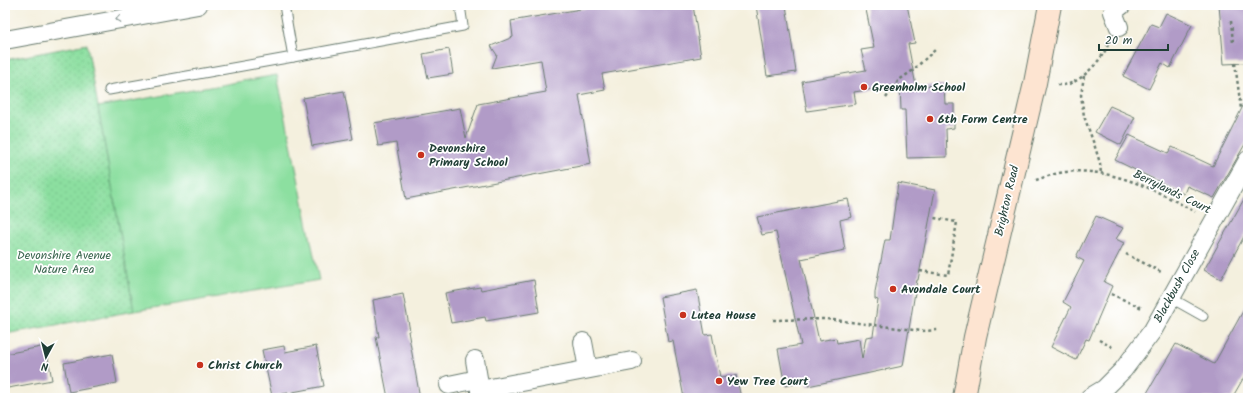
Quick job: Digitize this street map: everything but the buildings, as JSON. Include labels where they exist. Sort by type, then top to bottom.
[{"type":"main road","name":"Brighton Road","points":[[964,398],[975,337],[1035,83],[1050,5]]},
{"type":"street","points":[[5,40],[198,5]]},
{"type":"street","points":[[1120,27],[1113,12],[1122,5]]},
{"type":"street","name":"Blackbush Close","points":[[1089,398],[1104,389],[1123,370],[1149,336],[1248,160]]},
{"type":"street","points":[[583,342],[588,369]]},
{"type":"street","points":[[475,360],[480,389]]},
{"type":"street","points":[[449,385],[480,389],[632,361]]},
{"type":"lane","points":[[284,5],[293,57]]},
{"type":"lane","points":[[109,90],[463,26],[460,5]]},
{"type":"lane","points":[[1171,298],[1203,316]]},
{"type":"path","points":[[1231,21],[1233,43]]},
{"type":"path","points":[[1035,83],[1049,86],[1069,84],[1084,76],[1098,62],[1107,48],[1113,33],[1120,27]]},
{"type":"path","points":[[886,98],[899,80],[912,71],[936,49]]},
{"type":"path","points":[[1235,63],[1241,109]]},
{"type":"path","points":[[1084,76],[1081,95],[1084,116],[1095,147],[1101,174]]},
{"type":"path","name":"Berrylands Court","points":[[1008,195],[1037,180],[1063,172],[1080,171],[1122,178],[1144,186],[1182,204],[1213,223]]},
{"type":"path","points":[[920,271],[948,275],[957,222],[934,218]]},
{"type":"path","points":[[1126,254],[1180,281]]},
{"type":"path","points":[[1111,294],[1160,317]]},
{"type":"path","points":[[773,320],[826,319],[922,331],[939,330]]},
{"type":"green space","name":"Devonshire Avenue Nature Area","points":[[87,44],[134,311],[5,334],[5,60]]},
{"type":"green space","points":[[277,75],[319,280],[134,311],[98,107]]},
{"type":"place","name":"Greenholm School","points":[[864,87]]},
{"type":"place","name":"6th Form Centre","points":[[930,119]]},
{"type":"place","name":"Devonshire Primary School","points":[[421,155]]},
{"type":"place","name":"Avondale Court","points":[[893,289]]},
{"type":"place","name":"Lutea House","points":[[683,315]]},
{"type":"place","name":"Christ Church","points":[[200,365]]},
{"type":"place","name":"Yew Tree Court","points":[[719,381]]}]
